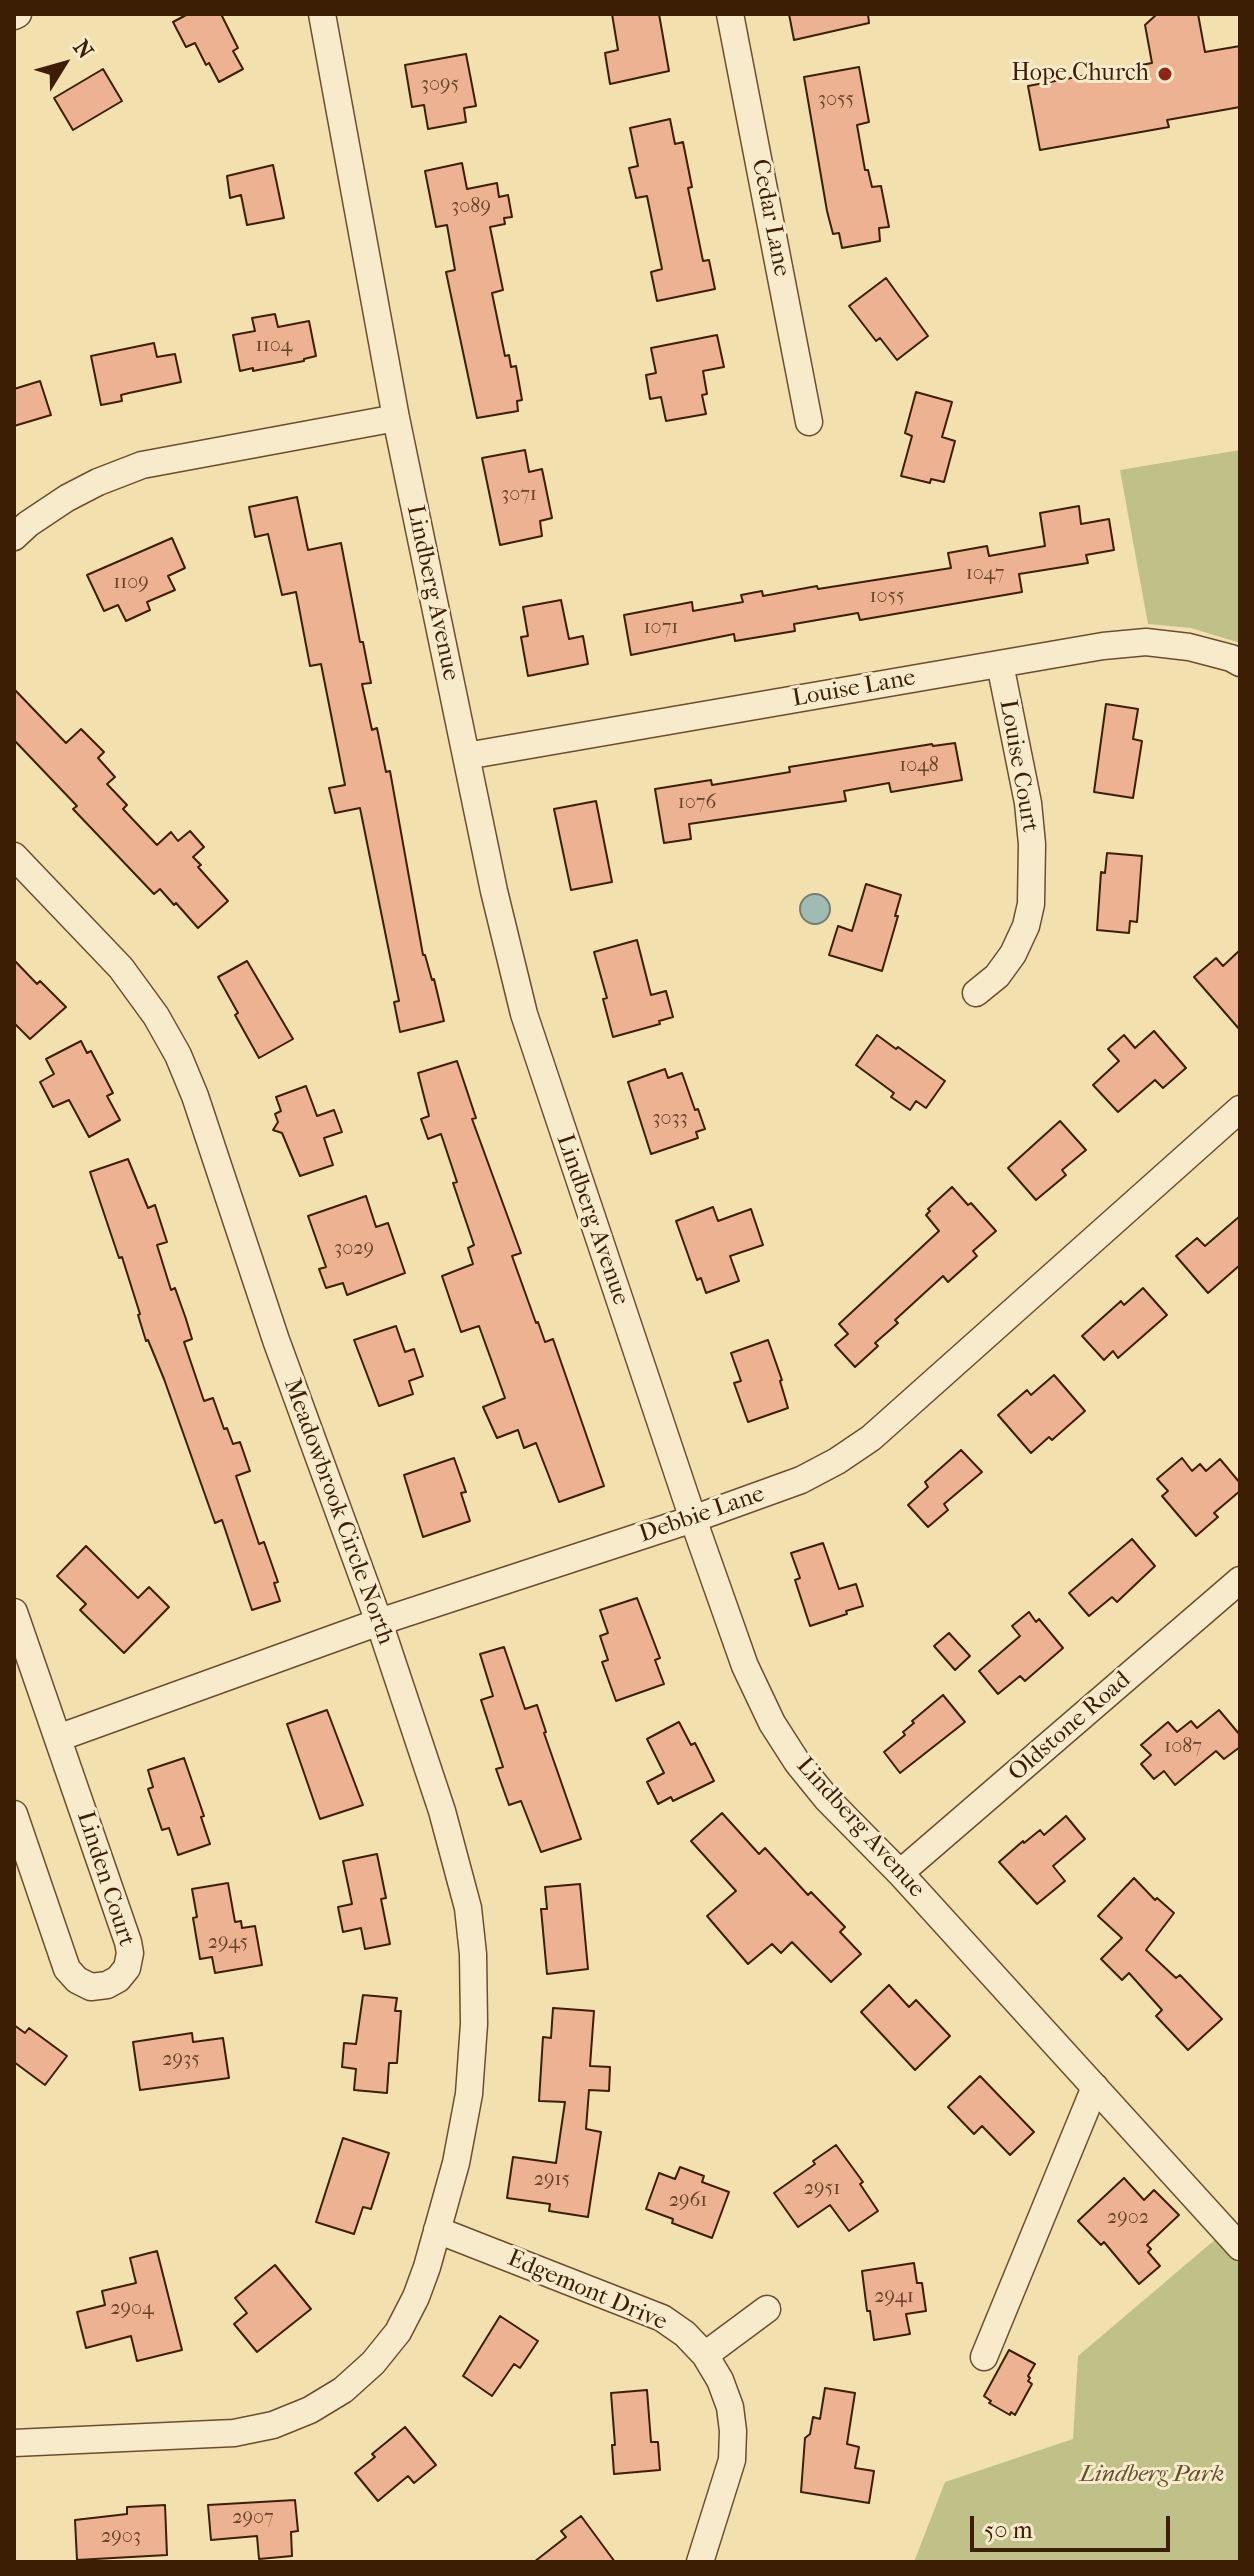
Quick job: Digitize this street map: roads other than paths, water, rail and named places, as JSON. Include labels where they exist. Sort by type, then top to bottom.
[{"type":"street","name":"Lindberg Avenue","points":[[322,14],[396,418],[494,891],[524,1014],[745,1666],[772,1723],[797,1762],[827,1799],[900,1873],[1240,2247]]},
{"type":"street","name":"Cedar Lane","points":[[730,14],[809,422]]},
{"type":"street","points":[[14,537],[67,498],[142,465],[396,418]]},
{"type":"street","name":"Louise Lane","points":[[466,756],[1103,646],[1146,642],[1189,647],[1240,663]]},
{"type":"street","name":"Louise Court","points":[[976,993],[997,976],[1013,954],[1026,926],[1031,904],[1032,844],[1028,803],[1000,664]]},
{"type":"street","name":"Meadowbrook Circle North","points":[[14,856],[121,968],[156,1016],[178,1055],[195,1096],[276,1340],[379,1622],[442,1811],[468,1908],[473,1954],[474,2024],[469,2094],[456,2163],[437,2230],[416,2297],[398,2332],[373,2363],[343,2390],[310,2410],[273,2425],[234,2433],[14,2443]]},
{"type":"street","name":"Debbie Lane","points":[[58,1738],[379,1622],[693,1519],[801,1480],[837,1461],[871,1438],[1240,1109]]},
{"type":"street","name":"Oldstone Road","points":[[900,1873],[1240,1580]]},
{"type":"street","name":"Linden Court","points":[[14,1612],[128,1942],[130,1953],[127,1968],[118,1979],[107,1985],[91,1987],[77,1980],[67,1969],[14,1814]]},
{"type":"street","points":[[984,2357],[1095,2087]]},
{"type":"street","name":"Edgemont Drive","points":[[437,2230],[662,2318],[685,2334],[705,2355],[720,2380],[730,2407],[733,2431],[732,2460],[700,2562]]},
{"type":"street","points":[[705,2355],[767,2309]]},
{"type":"water","points":[[815,894],[825,899],[830,909],[825,919],[815,924],[805,919],[800,909],[805,899]]},
{"type":"place","name":"Hope Church","points":[[1165,74]]},
{"type":"park label","name":"Lindberg Park","points":[[1152,2475]]}]
